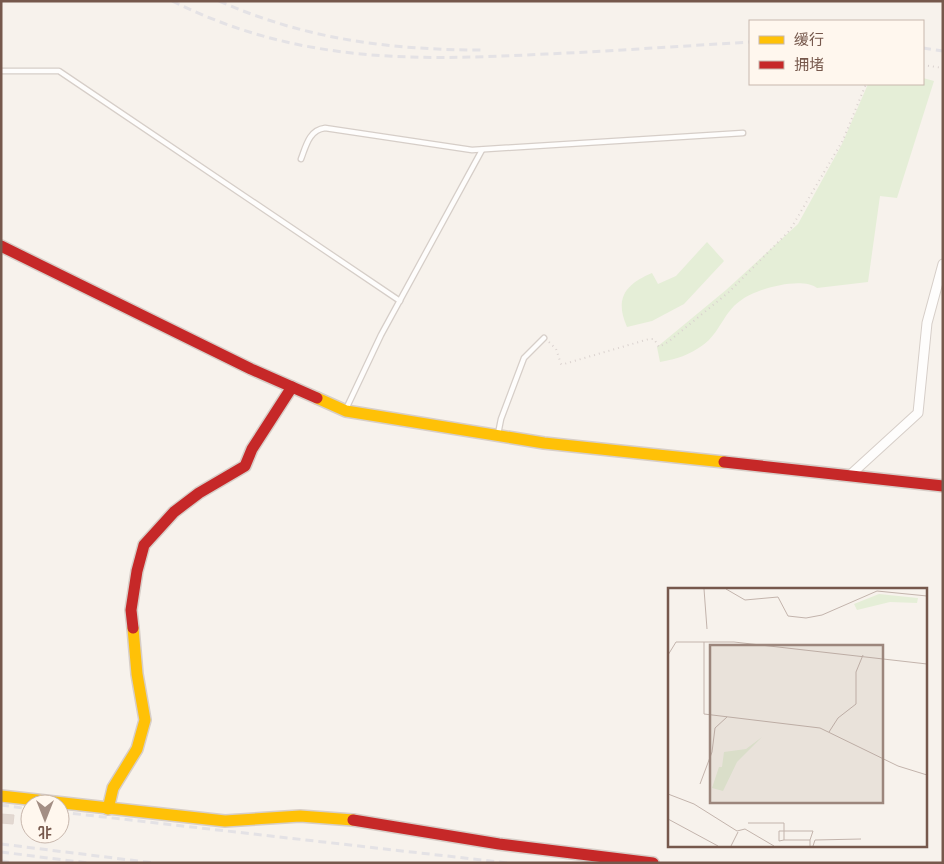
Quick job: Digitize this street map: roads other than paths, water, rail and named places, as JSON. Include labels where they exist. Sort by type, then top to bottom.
[{"type":"street","points":[[1,246],[164,327],[346,410],[554,444],[943,486]]},
{"type":"street","points":[[849,476],[918,413],[927,322],[943,264]]},
{"type":"street","points":[[108,809],[113,788],[137,749],[145,720],[137,674],[131,610],[137,571],[144,544],[174,512],[199,493],[245,466],[252,449],[292,387]]},
{"type":"street","points":[[1,796],[225,821],[300,816],[342,819],[401,826],[499,844],[653,863]]},
{"type":"lane","points":[[1,71],[58,71],[400,301]]},
{"type":"lane","points":[[301,159],[311,135],[317,129],[325,128],[482,150],[743,133]]},
{"type":"lane","points":[[346,410],[357,383],[482,150]]},
{"type":"lane","points":[[498,436],[501,419],[524,358],[544,338]]},
{"type":"railway","points":[[172,1],[219,21],[264,36],[310,47],[401,57],[496,56],[749,42]]},
{"type":"railway","points":[[219,1],[283,25],[348,40],[414,48],[483,50]]},
{"type":"railway","points":[[924,48],[943,51]]},
{"type":"railway","points":[[1,805],[20,808]]},
{"type":"railway","points":[[70,813],[508,863]]},
{"type":"railway","points":[[1,844],[154,863]]},
{"type":"railway","points":[[1,852],[88,863]]},
{"type":"railway","points":[[1,861],[14,863]]}]
